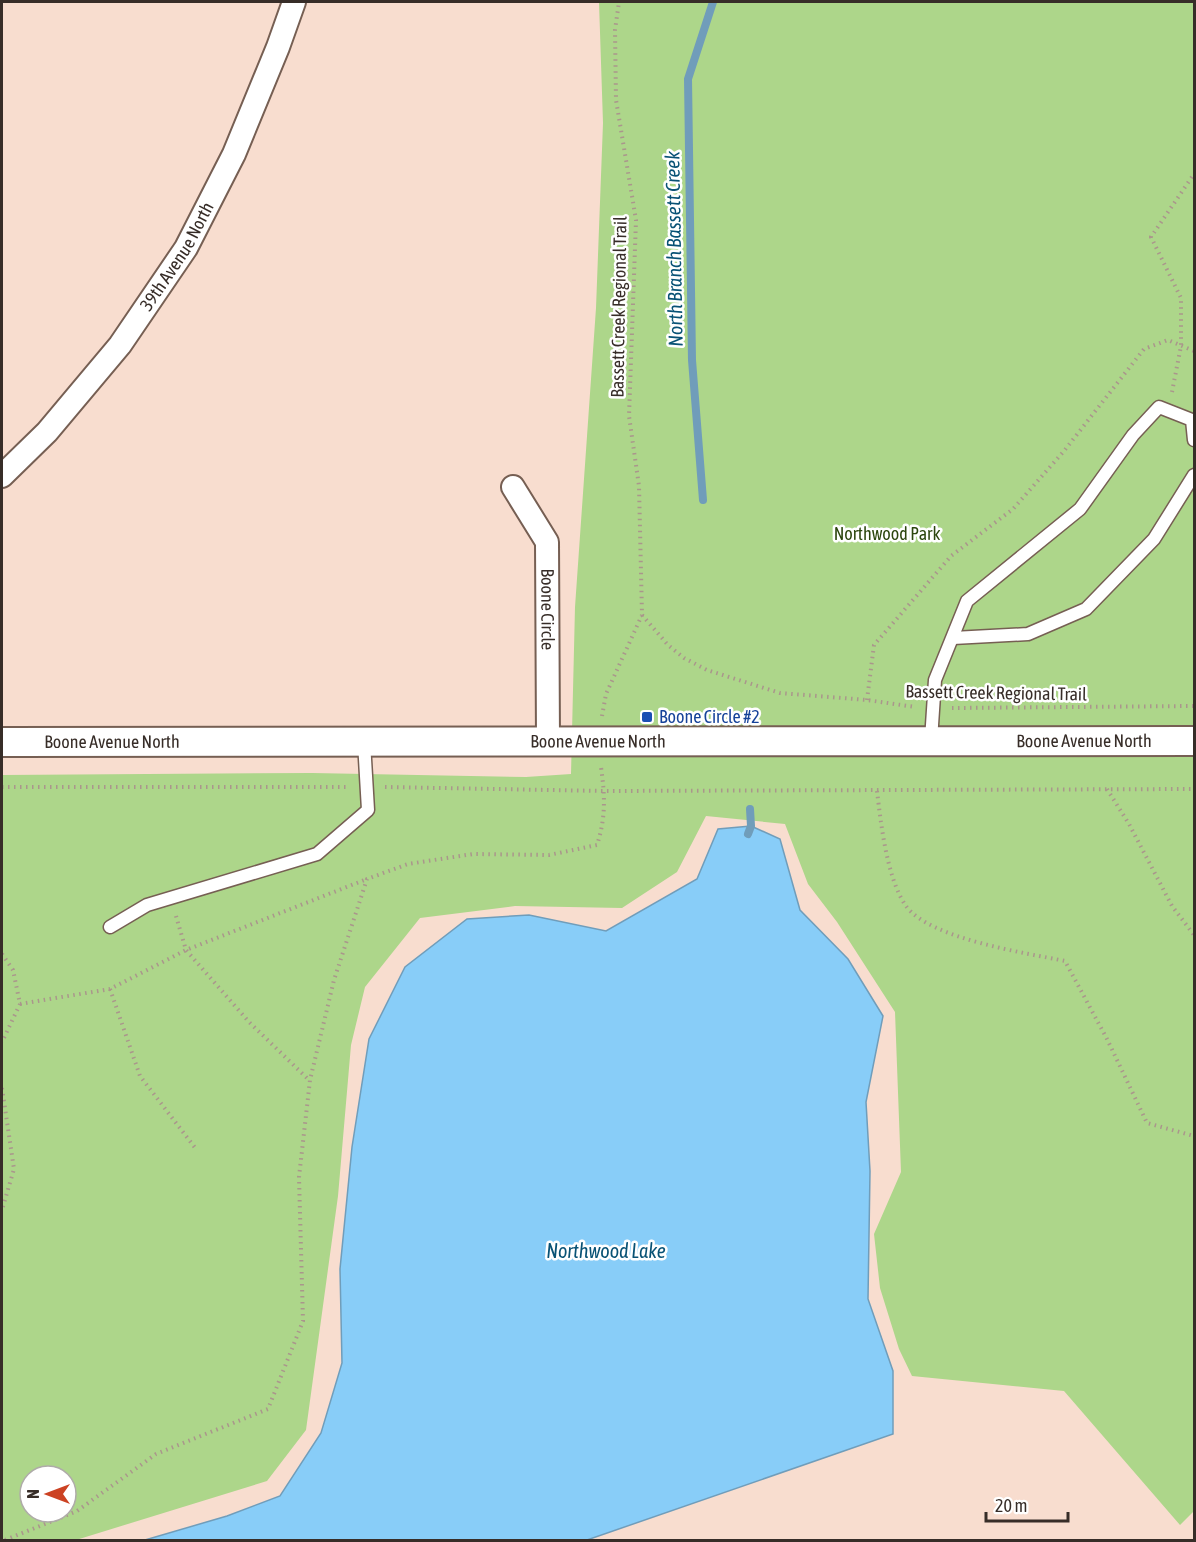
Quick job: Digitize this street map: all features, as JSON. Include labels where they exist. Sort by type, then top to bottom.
[{"type":"street","name":"39th Avenue North","points":[[2,476],[46,432],[120,345],[186,248],[234,154],[294,2]]},
{"type":"street","name":"Boone Circle","points":[[513,487],[547,542],[548,740]]},
{"type":"street","name":"Boone Avenue North","points":[[2,742],[1194,741]]},
{"type":"lane","points":[[932,740],[935,680],[967,601],[1080,509],[1133,435],[1159,407],[1192,420],[1194,440]]},
{"type":"lane","points":[[953,638],[1028,634],[1086,609],[1154,539],[1194,475]]},
{"type":"lane","points":[[110,927],[147,904],[317,854],[368,810],[364,740]]},
{"type":"path","name":"Bassett Creek Regional Trail","points":[[367,879],[408,864],[473,854],[549,855],[597,845],[604,824],[604,790],[597,740],[606,694],[642,615],[639,486],[629,416],[636,220],[616,100],[615,30],[619,2]]},
{"type":"path","points":[[1168,411],[1181,346],[1181,298],[1151,237],[1194,174]]},
{"type":"path","points":[[867,700],[874,645],[951,556],[1013,509],[1064,451],[1144,349],[1167,340],[1194,351]]},
{"type":"path","name":"Bassett Creek Regional Trail","points":[[642,615],[668,645],[684,658],[707,670],[780,693],[867,700],[890,705],[933,709],[1194,706]]},
{"type":"path","points":[[2,787],[367,787],[604,790],[1194,789]]},
{"type":"path","points":[[1107,789],[1129,824],[1172,906],[1194,935]]},
{"type":"path","points":[[877,790],[881,822],[895,884],[907,908],[929,926],[989,945],[1065,961],[1107,1039],[1147,1123],[1194,1136]]},
{"type":"path","points":[[20,1004],[110,989],[186,950],[367,879]]},
{"type":"path","points":[[5,1540],[77,1511],[156,1455],[268,1409],[303,1321],[299,1177],[310,1080],[334,980],[367,879]]},
{"type":"path","points":[[170,898],[186,950],[249,1022],[310,1080]]},
{"type":"path","points":[[2,954],[13,970],[20,1004],[2,1042]]},
{"type":"path","points":[[110,989],[140,1076],[196,1149]]},
{"type":"path","points":[[2,1088],[14,1169],[2,1209]]},
{"type":"green space","name":"Northwood Park","points":[[599,2],[1194,2],[1194,1511],[1180,1525],[1064,1391],[912,1376],[899,1349],[880,1288],[874,1234],[901,1172],[895,1012],[837,922],[808,884],[785,824],[706,816],[677,872],[622,908],[515,906],[420,918],[365,987],[351,1045],[338,1196],[306,1430],[267,1481],[76,1540],[2,1540],[2,775],[312,773],[526,777],[571,774],[575,607],[596,308],[603,123]]},
{"type":"water","name":"Northwood Lake","points":[[751,826],[780,839],[800,910],[848,959],[883,1016],[866,1102],[870,1171],[868,1299],[893,1371],[893,1434],[587,1540],[145,1540],[227,1516],[280,1496],[321,1433],[342,1363],[340,1269],[352,1147],[369,1039],[405,967],[467,919],[529,915],[606,931],[697,879],[718,829]]},
{"type":"waterway","name":"North Branch Bassett Creek","points":[[703,500],[692,360],[688,79],[713,2]]},
{"type":"waterway","points":[[748,834],[751,826],[750,809]]},
{"type":"place","name":"Boone Circle #2","points":[[647,717]]}]
